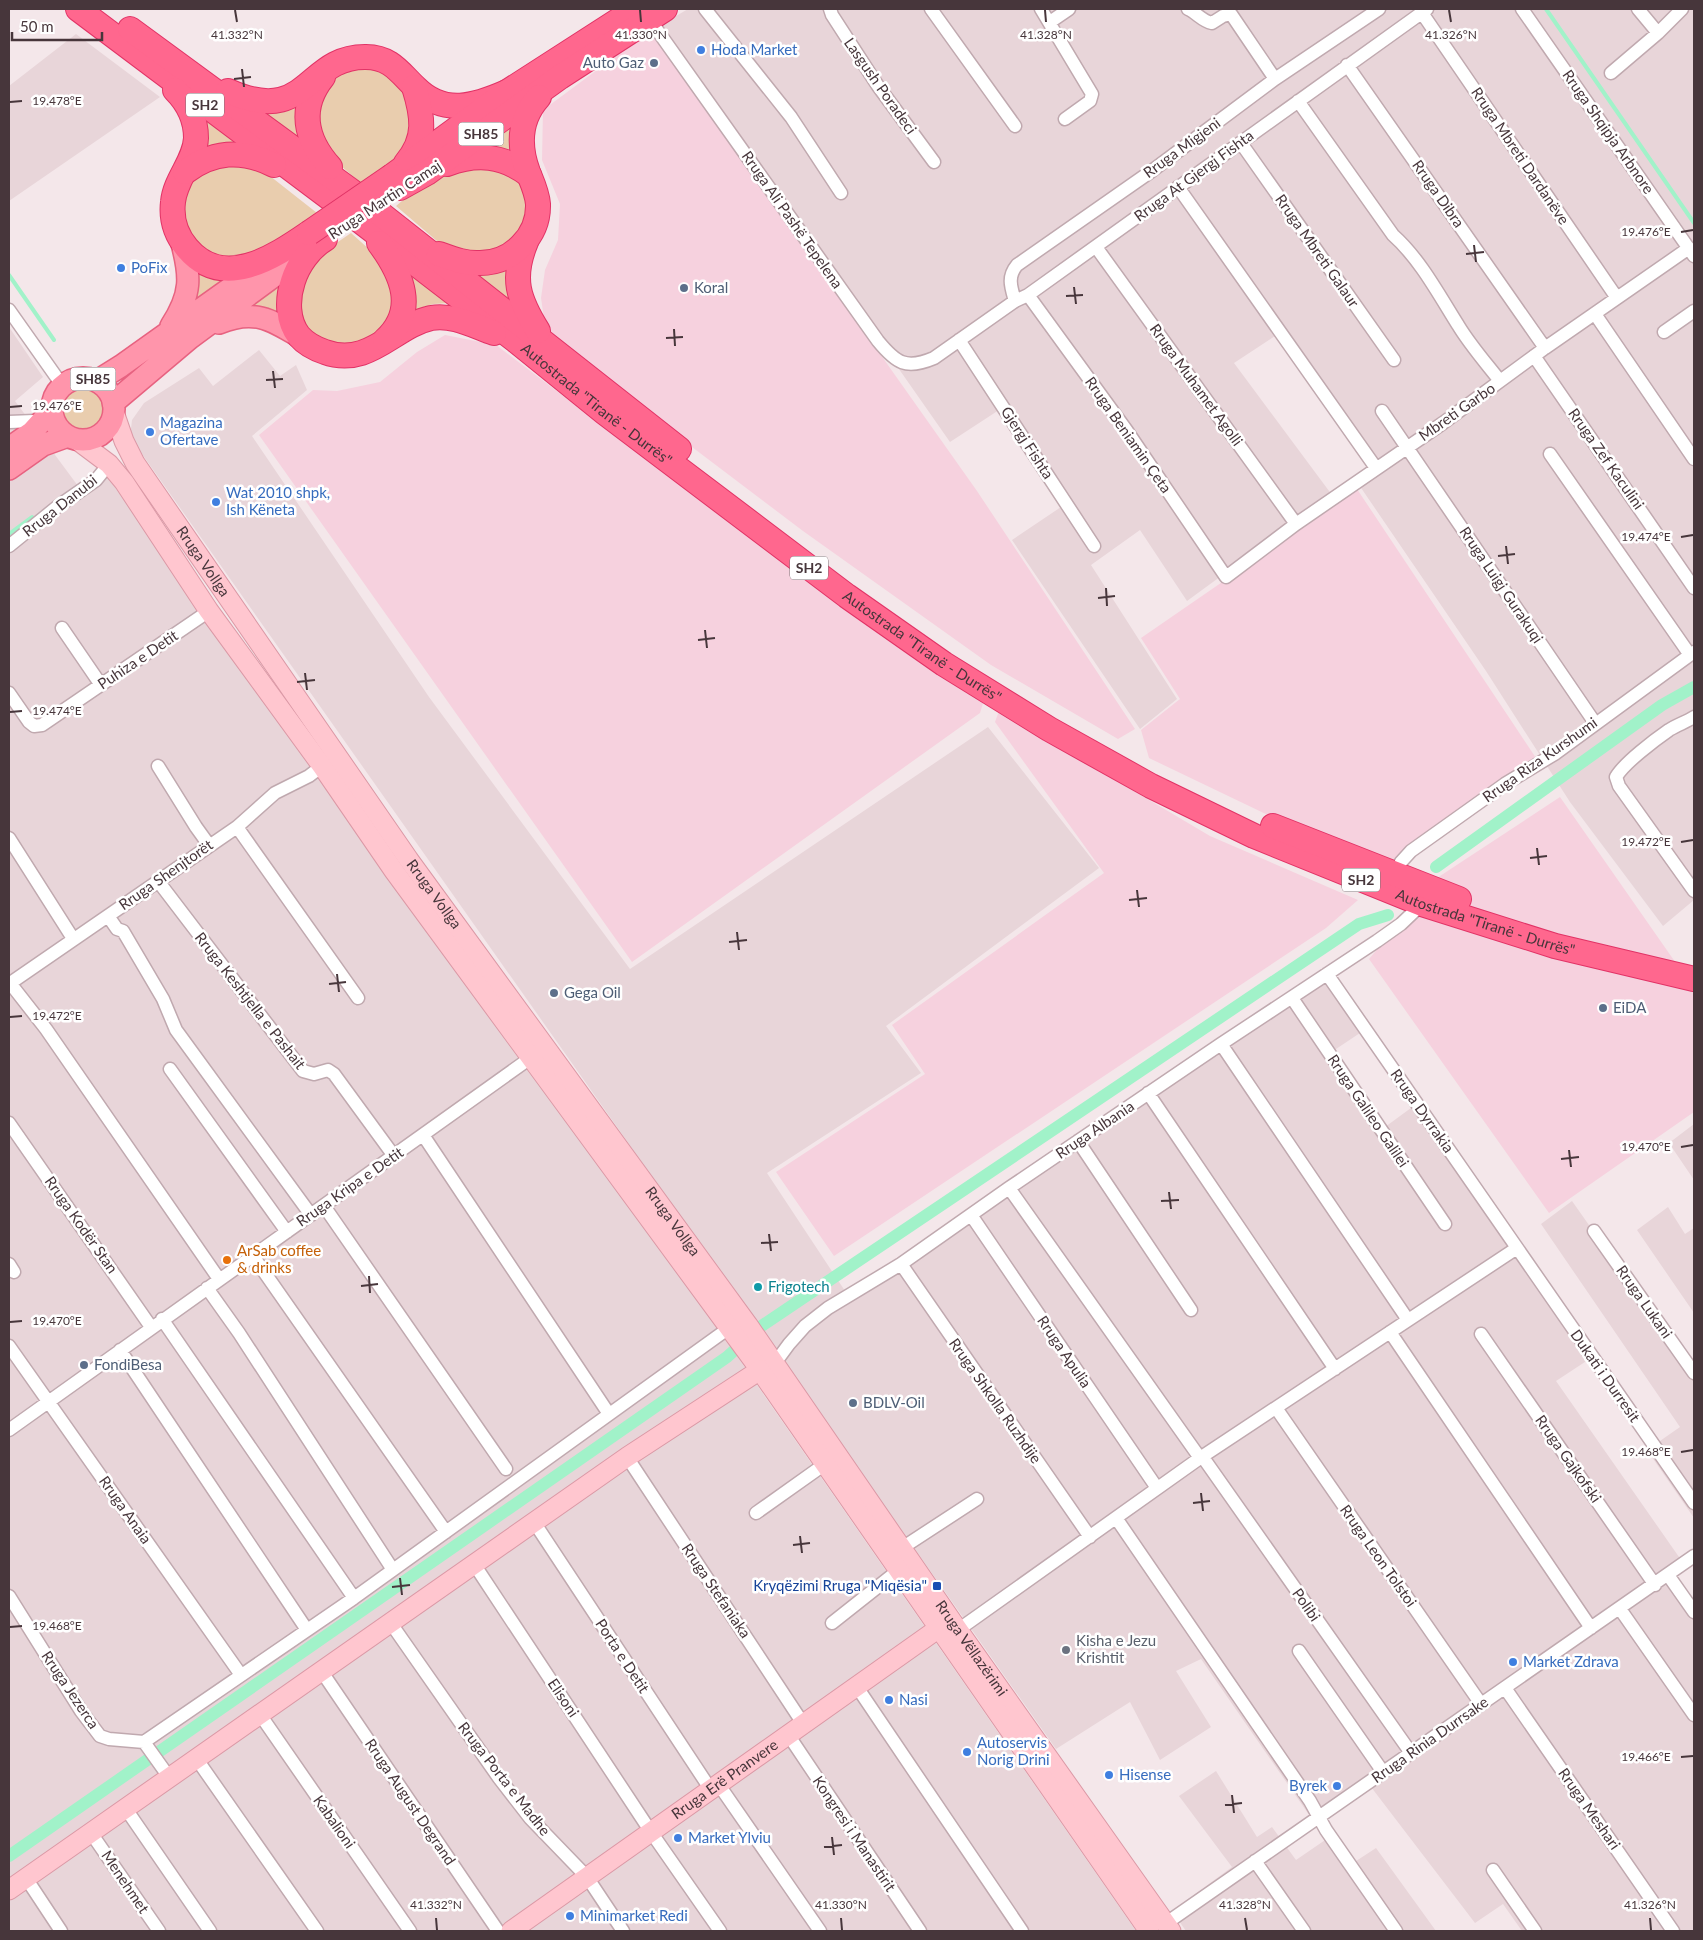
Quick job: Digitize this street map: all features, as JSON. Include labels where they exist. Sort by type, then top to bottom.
[{"type":"highway","name":"Autostrada \"Tiranë - Durrës\"","points":[[78,9],[102,17],[193,73],[354,193],[719,481],[849,579],[1029,700],[1102,742],[1212,798],[1261,821],[1394,875],[1452,897],[1566,932],[1694,963]]},
{"type":"highway","name":"Rruga Martin Camaj","points":[[398,178],[427,173],[651,12]]},
{"type":"highway","name":"Rruga Martin Camaj","points":[[286,248],[317,239],[507,92],[651,12]]},
{"type":"highway","name":"Autostrada \"Tiranë - Durrës\"","points":[[102,17],[310,184],[514,340],[605,413],[847,596],[944,664],[1048,730],[1192,807],[1254,836],[1422,904],[1555,946],[1694,979]]},
{"type":"highway","points":[[102,17],[176,92],[188,107],[194,124],[196,141],[185,172],[174,194],[172,207],[174,225],[181,240],[200,259],[223,268],[235,269],[251,265],[286,248]]},
{"type":"highway","points":[[193,73],[236,94],[257,101],[270,102],[293,96],[332,67],[350,58],[375,58],[398,69],[414,87],[438,103],[457,106],[476,104],[507,92]]},
{"type":"highway","points":[[332,67],[312,95],[307,115],[309,130],[320,155],[354,193]]},
{"type":"highway","points":[[546,343],[525,310],[519,293],[518,270],[526,242],[534,228],[538,213],[537,196],[522,149],[522,127],[526,115],[534,103],[560,77]]},
{"type":"highway","points":[[398,178],[416,152],[422,128],[422,116],[414,87]]},
{"type":"highway","points":[[185,172],[206,160],[223,154],[246,154],[267,161],[310,184]]},
{"type":"highway","points":[[427,173],[458,160],[481,156],[507,162],[529,175]]},
{"type":"highway","points":[[355,217],[380,244],[394,265],[403,290],[403,304],[397,325],[391,334],[377,346]]},
{"type":"highway","points":[[317,239],[298,270],[290,292],[290,316],[294,328],[300,337],[318,349],[336,355],[357,354],[432,318],[457,320],[514,340]]},
{"type":"highway","points":[[419,245],[460,261],[485,263],[503,258],[526,242]]},
{"type":"main road","name":"Rruga Martin Camaj","points":[[114,408],[190,338],[317,239]]},
{"type":"main road","points":[[163,336],[181,309],[188,286],[188,270],[181,240]]},
{"type":"main road","name":"Rruga Martin Camaj","points":[[97,381],[121,366],[286,248]]},
{"type":"main road","points":[[190,338],[227,320],[251,315],[271,320],[300,337]]},
{"type":"main road","name":"SH85","points":[[47,416],[54,396],[62,385],[70,380],[89,378],[97,381],[108,390],[114,408],[109,426],[99,435],[86,440],[72,438]]},
{"type":"main road","name":"Rruga Vollga","points":[[114,408],[129,452],[151,486],[403,852],[538,1053],[736,1329],[765,1363]]},
{"type":"main road","points":[[9,448],[47,416],[61,431],[72,438]]},
{"type":"main road","points":[[9,469],[43,445],[72,438]]},
{"type":"main road","name":"Rruga Vollga","points":[[72,438],[109,464],[124,482],[209,611],[322,766],[394,871],[538,1053]]},
{"type":"main road","points":[[9,1890],[126,1809],[163,1770],[196,1758],[765,1363]]},
{"type":"main road","name":"Rruga Vëllazërimi","points":[[765,1363],[825,1464],[939,1628],[1162,1929]]},
{"type":"main road","name":"Rruga Vëllazërimi","points":[[765,1363],[902,1548],[1162,1929]]},
{"type":"main road","name":"Rruga Erë Pranvere","points":[[517,1930],[587,1877],[939,1628]]},
{"type":"street","points":[[705,9],[791,117],[841,194]]},
{"type":"street","name":"Lasgush Poradeci","points":[[830,9],[878,86],[934,162]]},
{"type":"street","points":[[931,9],[1015,126]]},
{"type":"street","points":[[1041,9],[1092,94],[1090,101],[1065,119]]},
{"type":"street","points":[[1050,22],[1069,9]]},
{"type":"street","points":[[1188,9],[1194,11],[1205,21],[1212,23],[1223,16],[1231,14],[1275,80]]},
{"type":"street","name":"Rruga Migjeni","points":[[1015,301],[1010,284],[1011,271],[1017,265],[1153,170],[1275,80],[1379,9]]},
{"type":"street","name":"Rruga Shqipja Arbnore","points":[[1522,9],[1692,252]]},
{"type":"street","points":[[1638,9],[1658,33]]},
{"type":"street","points":[[1611,73],[1658,33],[1682,9]]},
{"type":"street","name":"Rruga At Gjergj Fishta","points":[[960,340],[1096,247],[1425,11]]},
{"type":"street","name":"Rruga Mbreti Dardanëve","points":[[1425,11],[1618,298]]},
{"type":"street","name":"Rruga Ali Pashë Tepelena","points":[[651,12],[801,232],[891,356],[904,364],[920,364],[934,358],[960,340]]},
{"type":"street","name":"Rruga Dibra","points":[[1348,65],[1545,348]]},
{"type":"street","points":[[1298,101],[1392,235],[1404,246],[1450,310],[1458,326],[1500,382]]},
{"type":"street","name":"Rruga Mbreti Galaur","points":[[1241,143],[1394,360]]},
{"type":"street","points":[[1178,187],[1376,468]]},
{"type":"street","name":"Rruga Muhamet Agolli","points":[[1096,247],[1296,524]]},
{"type":"street","name":"Mbreti Garbo","points":[[1226,577],[1296,524],[1500,382],[1545,348],[1618,298],[1692,252]]},
{"type":"street","name":"Rruga Beniamin Çeta","points":[[1028,295],[1127,431],[1226,577]]},
{"type":"street","points":[[9,310],[62,385]]},
{"type":"street","points":[[1664,332],[1694,311]]},
{"type":"street","points":[[1595,314],[1694,458]]},
{"type":"street","name":"Gjergj Fishta","points":[[960,340],[1094,546]]},
{"type":"street","name":"Rruga Zef Kaculini","points":[[1534,356],[1694,588]]},
{"type":"street","name":"Rruga Luigj Gurakuqi","points":[[1382,411],[1595,723]]},
{"type":"street","points":[[9,422],[34,421],[47,416]]},
{"type":"street","points":[[1550,454],[1692,654]]},
{"type":"street","name":"Rruga Danubi","points":[[9,546],[56,507],[96,480],[109,464]]},
{"type":"street","name":"Puhiza e Detit","points":[[9,693],[29,722],[34,726],[42,724],[209,611]]},
{"type":"street","points":[[62,628],[102,685]]},
{"type":"street","name":"Rruga Riza Kurshumi","points":[[1394,875],[1401,862],[1411,851],[1505,784],[1556,752],[1692,654]]},
{"type":"street","points":[[1692,722],[1670,729],[1634,758],[1616,777],[1619,786],[1694,891]]},
{"type":"street","points":[[158,766],[209,845]]},
{"type":"street","name":"Rruga Shenjtorët","points":[[9,983],[237,826],[275,793],[309,776],[322,766]]},
{"type":"street","points":[[237,826],[358,998]]},
{"type":"street","points":[[9,838],[72,937],[71,941]]},
{"type":"street","name":"Rruga Keshtjella e Pashait","points":[[158,881],[303,1071],[314,1074],[328,1070],[334,1074],[394,1156]]},
{"type":"street","name":"Rruga Albania","points":[[765,1363],[789,1344],[805,1326],[828,1308],[901,1264],[1148,1093],[1385,935],[1422,904]]},
{"type":"street","points":[[108,916],[118,929],[123,931],[163,999],[176,1030],[310,1215]]},
{"type":"street","name":"Rruga Dyrrakia","points":[[1327,974],[1517,1248]]},
{"type":"street","points":[[9,983],[46,1029],[219,1279]]},
{"type":"street","name":"Rruga Galileo Galilei","points":[[1292,998],[1445,1224]]},
{"type":"street","points":[[1221,1044],[1408,1320]]},
{"type":"street","name":"Rruga Kripa e Detit","points":[[9,1430],[162,1319],[538,1053]]},
{"type":"street","points":[[170,1070],[287,1232]]},
{"type":"street","points":[[1148,1093],[1335,1369]]},
{"type":"street","name":"Rruga Kodër Stan","points":[[9,1123],[151,1327]]},
{"type":"street","points":[[422,1135],[610,1414]]},
{"type":"street","points":[[1078,1141],[1191,1310]]},
{"type":"street","name":"Polibi","points":[[1009,1188],[1411,1752]]},
{"type":"street","points":[[324,1206],[506,1469]]},
{"type":"street","name":"Rruga Apulia","points":[[970,1216],[1158,1488]]},
{"type":"street","name":"Rruga Lukani","points":[[1594,1231],[1694,1373]]},
{"type":"street","points":[[958,1630],[1201,1457],[1517,1248]]},
{"type":"street","name":"Dukati i Durresit","points":[[1517,1248],[1694,1503]]},
{"type":"street","points":[[253,1256],[446,1532]]},
{"type":"street","name":"Rruga Shkolla Ruzhdije","points":[[901,1264],[1090,1537]]},
{"type":"street","points":[[206,1288],[239,1333],[393,1570]]},
{"type":"street","points":[[162,1319],[354,1598]]},
{"type":"street","points":[[163,1770],[146,1745],[240,1675],[354,1598],[610,1414],[736,1329]]},
{"type":"street","points":[[1390,1332],[1591,1628]]},
{"type":"street","name":"Rruga Gajkofski","points":[[1480,1334],[1655,1585]]},
{"type":"street","name":"Rruga Anaia","points":[[9,1346],[240,1675]]},
{"type":"street","points":[[120,1350],[307,1630]]},
{"type":"street","name":"Rruga Leon Tolstoi","points":[[1276,1408],[1481,1704]]},
{"type":"street","name":"Rruga Stefaniaka","points":[[627,1457],[804,1725]]},
{"type":"street","points":[[756,1513],[825,1464]]},
{"type":"street","points":[[902,1548],[976,1499]]},
{"type":"street","points":[[1116,1518],[1310,1801],[1318,1816],[1396,1931]]},
{"type":"street","name":"Porta e Detit","points":[[534,1522],[715,1787],[820,1931]]},
{"type":"street","name":"Rruga Rinia Durrsake","points":[[1162,1929],[1318,1816],[1655,1585],[1694,1556]]},
{"type":"street","name":"Elisoni","points":[[474,1564],[651,1832],[720,1931]]},
{"type":"street","points":[[832,1623],[899,1570]]},
{"type":"street","points":[[1668,1575],[1694,1612]]},
{"type":"street","name":"Rruga Jezerca","points":[[9,1596],[81,1710],[100,1736],[146,1745]]},
{"type":"street","points":[[1620,1609],[1694,1715]]},
{"type":"street","name":"Rruga Porta e Madhe","points":[[390,1622],[499,1778],[525,1811],[587,1877],[623,1931]]},
{"type":"street","points":[[1299,1651],[1383,1772]]},
{"type":"street","name":"Rruga August Degrand","points":[[322,1672],[498,1931]]},
{"type":"street","points":[[858,1687],[1022,1931]]},
{"type":"street","name":"Rruga Meshari","points":[[1505,1688],[1673,1931]]},
{"type":"street","name":"Kabalioni","points":[[259,1714],[410,1931]]},
{"type":"street","name":"Kongresi i Manastirit","points":[[788,1736],[920,1931]]},
{"type":"street","points":[[196,1758],[317,1931]]},
{"type":"street","points":[[126,1809],[210,1931]]},
{"type":"street","name":"Menehmet","points":[[91,1833],[159,1931]]},
{"type":"street","points":[[1256,1860],[1304,1931]]},
{"type":"street","points":[[1493,1870],[1535,1931]]},
{"type":"street","points":[[26,1878],[61,1931]]},
{"type":"shaded area","points":[[688,9],[1694,9],[1694,900],[1663,926],[1570,802],[1486,671],[1355,479],[1368,469],[1275,336],[1234,363],[1332,495],[1187,601],[1140,530],[1091,565],[1177,699],[1140,729],[1012,540],[1061,507],[999,410],[950,442],[659,26]]},
{"type":"shaded area","points":[[651,30],[977,491],[1135,729],[1118,739],[991,665],[803,531],[622,394],[546,332],[541,298],[545,270],[558,240],[560,204],[542,160],[543,110]]},
{"type":"shaded area","points":[[76,34],[160,97],[9,201],[9,86]]},
{"type":"shaded area","points":[[364,67],[391,73],[416,109],[403,154],[362,184],[326,153],[314,116],[326,89],[336,77]]},
{"type":"shaded area","points":[[298,103],[310,154],[261,111]]},
{"type":"shaded area","points":[[192,106],[250,150],[205,154]]},
{"type":"shaded area","points":[[515,118],[515,156],[484,145]]},
{"type":"shaded area","points":[[447,163],[515,173],[526,197],[526,216],[519,234],[489,256],[444,247],[396,206]]},
{"type":"shaded area","points":[[256,165],[317,213],[261,252],[235,262],[192,245],[180,198],[202,167]]},
{"type":"shaded area","points":[[351,233],[380,259],[398,289],[385,334],[333,348],[303,325],[296,296],[319,255]]},
{"type":"shaded area","points":[[509,260],[512,302],[470,272]]},
{"type":"shaded area","points":[[402,262],[450,303],[433,304],[415,310]]},
{"type":"shaded area","points":[[197,269],[236,274],[195,301],[198,281]]},
{"type":"shaded area","points":[[284,278],[282,319],[269,309],[250,306]]},
{"type":"shaded area","points":[[9,327],[43,377],[15,401],[84,494],[106,474],[351,825],[521,1045],[1136,1931],[9,1931]]},
{"type":"shaded area","points":[[445,335],[496,345],[666,474],[984,700],[980,713],[632,962],[259,435],[313,390],[337,391],[380,382],[417,352]]},
{"type":"shaded area","points":[[259,350],[280,376],[296,365],[307,390],[252,436],[429,697],[630,969],[988,727],[1099,868],[886,1026],[921,1073],[767,1173],[849,1297],[1326,970],[1366,1029],[1330,1053],[1381,1130],[1415,1105],[1591,1358],[1556,1381],[1686,1567],[1669,1578],[1694,1614],[1694,1931],[1522,1931],[1503,1904],[1475,1923],[1368,1783],[1314,1822],[1201,1659],[1176,1671],[1211,1727],[1160,1760],[1130,1702],[1056,1749],[130,437],[132,420],[144,403],[199,368],[213,386]]},
{"type":"shaded area","points":[[83,386],[95,390],[101,396],[105,408],[101,420],[95,426],[83,430],[71,426],[65,420],[61,408],[65,396],[71,390]]},
{"type":"shaded area","points":[[1357,489],[1536,758],[1390,864],[1274,818],[1149,758],[1141,730],[1180,699],[1141,638]]},
{"type":"shaded area","points":[[999,711],[1210,836],[1358,900],[1326,928],[834,1256],[776,1172],[925,1074],[892,1025],[1104,873],[995,722]]},
{"type":"shaded area","points":[[1560,797],[1694,989],[1694,1112],[1549,1213],[1369,959],[1440,876]]},
{"type":"shaded area","points":[[1694,1124],[1694,1180],[1669,1143]]},
{"type":"shaded area","points":[[1572,1201],[1694,1374],[1694,1518],[1647,1450],[1680,1427],[1541,1224]]},
{"type":"shaded area","points":[[1668,1207],[1685,1234],[1694,1228],[1694,1313],[1637,1230]]},
{"type":"shaded area","points":[[1216,1771],[1257,1837],[1272,1827],[1296,1860],[1331,1836],[1350,1865],[1376,1848],[1436,1931],[1186,1931],[1172,1911],[1232,1867],[1179,1796]]},
{"type":"waterway","points":[[1546,9],[1694,223]]},
{"type":"waterway","points":[[9,275],[54,340]]},
{"type":"waterway","points":[[9,534],[32,517]]},
{"type":"waterway","points":[[1436,867],[1662,705],[1694,687]]},
{"type":"waterway","points":[[9,1856],[727,1357],[760,1327],[1359,924],[1388,915]]},
{"type":"place","name":"Hoda Market","points":[[701,50]]},
{"type":"place","name":"Auto Gaz","points":[[654,63]]},
{"type":"place","name":"PoFix","points":[[121,268]]},
{"type":"place","name":"Koral","points":[[684,288]]},
{"type":"place","name":"Magazina Ofertave","points":[[150,432]]},
{"type":"place","name":"Wat 2010 shpk, Ish Këneta","points":[[216,502]]},
{"type":"place","name":"Gega Oil","points":[[554,993]]},
{"type":"place","name":"EiDA","points":[[1603,1008]]},
{"type":"place","name":"ArSab coffee & drinks","points":[[227,1260]]},
{"type":"place","name":"Frigotech","points":[[758,1287]]},
{"type":"place","name":"FondiBesa","points":[[84,1365]]},
{"type":"place","name":"BDLV-Oil","points":[[853,1403]]},
{"type":"place","name":"Kryqëzimi Rruga \"Miqësia\"","points":[[937,1586]]},
{"type":"place","name":"Kisha e Jezu Krishtit","points":[[1066,1650]]},
{"type":"place","name":"Market Zdrava","points":[[1513,1662]]},
{"type":"place","name":"Nasi","points":[[889,1700]]},
{"type":"place","name":"Autoservis Norig Drini","points":[[967,1752]]},
{"type":"place","name":"Hisense","points":[[1109,1775]]},
{"type":"place","name":"Byrek","points":[[1337,1786]]},
{"type":"place","name":"Market Ylviu","points":[[678,1838]]},
{"type":"place","name":"Minimarket Redi","points":[[570,1916]]}]
